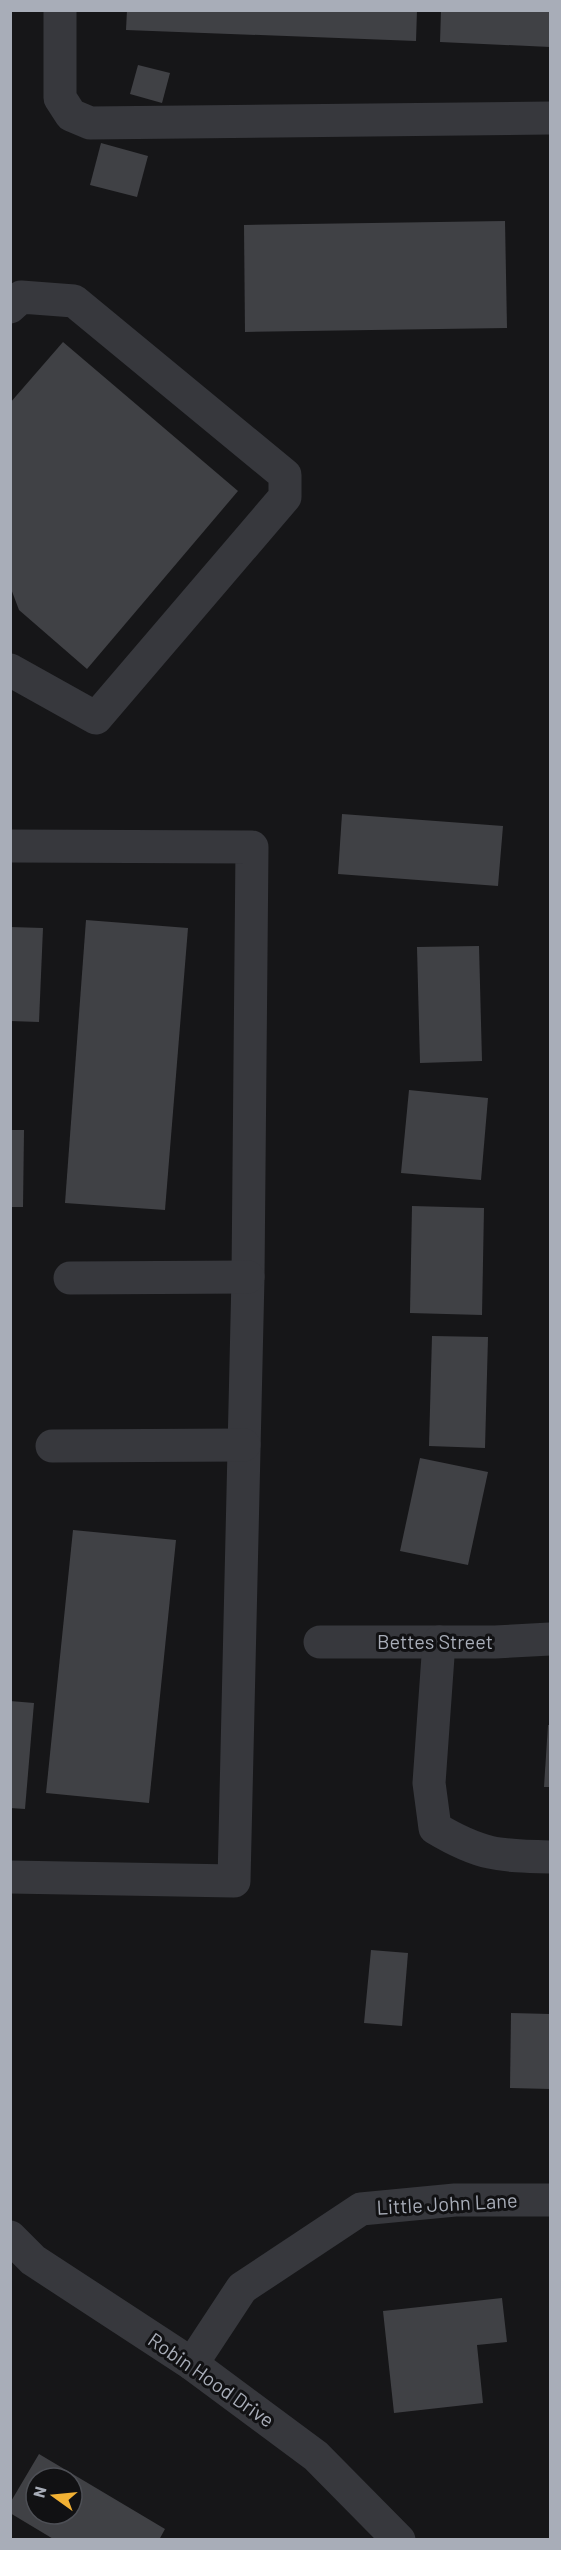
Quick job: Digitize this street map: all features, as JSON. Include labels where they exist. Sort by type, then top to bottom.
[{"type":"street","points":[[60,10],[60,98],[71,115],[90,123],[550,118]]},
{"type":"street","points":[[10,307],[21,297],[74,301],[285,475],[285,497],[96,718],[10,670]]},
{"type":"street","points":[[10,846],[252,847],[248,1277],[234,1881],[10,1877]]},
{"type":"street","points":[[70,1278],[248,1277]]},
{"type":"street","points":[[52,1446],[244,1445]]},
{"type":"street","name":"Bettes Street","points":[[320,1642],[550,1639]]},
{"type":"street","points":[[440,1642],[429,1783],[435,1828],[464,1845],[501,1856],[550,1857]]},
{"type":"street","name":"Little John Lane","points":[[192,2364],[242,2288],[361,2209],[455,2200],[550,2200]]},
{"type":"street","name":"Robin Hood Drive","points":[[10,2237],[33,2260],[192,2364],[316,2456],[399,2540]]},
{"type":"building","points":[[127,10],[417,10],[416,41],[126,30]]},
{"type":"building","points":[[441,10],[550,10],[550,47],[440,42]]},
{"type":"building","points":[[138,65],[170,73],[162,103],[130,94]]},
{"type":"building","points":[[101,143],[148,156],[137,197],[90,185]]},
{"type":"building","points":[[505,221],[507,328],[245,332],[244,225]]},
{"type":"building","points":[[63,342],[238,491],[87,669],[19,610],[10,586],[10,403]]},
{"type":"building","points":[[342,814],[503,826],[498,886],[338,874]]},
{"type":"building","points":[[86,920],[188,928],[165,1210],[65,1203]]},
{"type":"building","points":[[10,927],[43,928],[39,1022],[10,1021]]},
{"type":"building","points":[[479,946],[482,1061],[420,1063],[417,947]]},
{"type":"building","points":[[409,1090],[488,1098],[481,1180],[401,1173]]},
{"type":"building","points":[[10,1130],[24,1130],[23,1207],[10,1207]]},
{"type":"building","points":[[412,1206],[484,1208],[482,1315],[410,1313]]},
{"type":"building","points":[[432,1336],[488,1337],[485,1448],[429,1446]]},
{"type":"building","points":[[420,1458],[488,1472],[468,1565],[400,1551]]},
{"type":"building","points":[[73,1530],[176,1540],[149,1803],[46,1793]]},
{"type":"building","points":[[10,1701],[34,1703],[25,1809],[10,1808]]},
{"type":"building","points":[[548,1725],[550,1725],[550,1787],[544,1787]]},
{"type":"building","points":[[371,1950],[408,1953],[402,2026],[364,2023]]},
{"type":"building","points":[[511,2013],[550,2014],[550,2089],[510,2088]]},
{"type":"building","points":[[502,2298],[507,2342],[477,2345],[483,2403],[394,2413],[383,2311]]},
{"type":"building","points":[[39,2454],[59,2466],[32,2466]]},
{"type":"building","points":[[24,2479],[24,2521],[10,2513],[10,2503]]},
{"type":"building","points":[[84,2481],[165,2529],[159,2540],[55,2540],[32,2526],[84,2526]]}]
